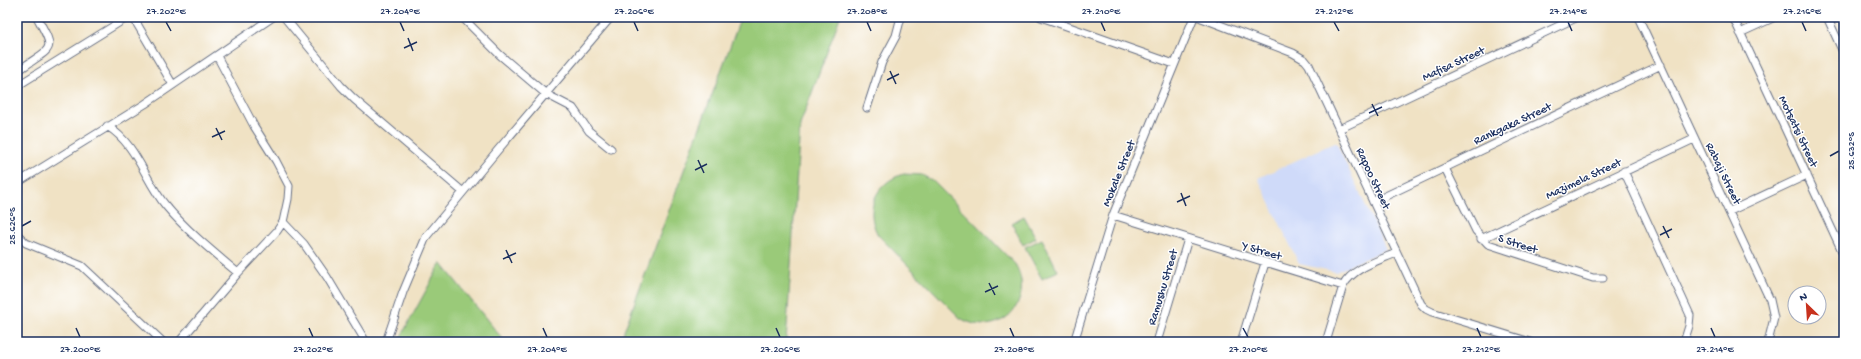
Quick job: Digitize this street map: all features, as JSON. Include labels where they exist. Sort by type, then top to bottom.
[{"type":"street","points":[[22,68],[47,50],[50,46],[49,40],[37,17]]},
{"type":"street","points":[[17,86],[128,17]]},
{"type":"street","points":[[133,17],[173,85]]},
{"type":"street","points":[[17,183],[173,85],[273,17]]},
{"type":"street","points":[[284,17],[341,86],[354,99],[463,192]]},
{"type":"street","points":[[462,17],[500,55],[546,94],[573,108],[590,130],[611,149]]},
{"type":"street","points":[[386,342],[422,244],[463,192],[611,17]]},
{"type":"street","points":[[867,108],[882,62],[896,36],[901,17]]},
{"type":"street","points":[[1041,17],[1174,64]]},
{"type":"street","name":"Mokale Street","points":[[1074,342],[1113,215],[1194,17]]},
{"type":"street","name":"Rapoo Street","points":[[1199,17],[1289,51],[1305,60],[1339,128],[1417,298],[1426,309],[1530,342]]},
{"type":"street","name":"Mafisa Street","points":[[1339,128],[1578,17]]},
{"type":"street","name":"Rabaji Street","points":[[1638,17],[1694,139],[1730,211],[1773,309],[1774,318],[1768,342]]},
{"type":"street","name":"Motsatsi Street","points":[[1733,17],[1844,255]]},
{"type":"street","points":[[1740,34],[1775,17]]},
{"type":"street","points":[[1827,17],[1844,54]]},
{"type":"street","points":[[179,342],[238,273],[268,242],[283,222],[289,186],[276,161],[254,126],[217,56]]},
{"type":"street","name":"Rankgaka Street","points":[[1373,202],[1661,65]]},
{"type":"street","points":[[107,126],[120,136],[166,206],[238,273]]},
{"type":"street","name":"Mazimela Street","points":[[1481,239],[1694,139]]},
{"type":"street","name":"S Street","points":[[1445,168],[1476,231],[1481,239],[1488,244],[1495,248],[1593,278],[1603,278]]},
{"type":"street","points":[[1624,172],[1690,315],[1689,326],[1684,342]]},
{"type":"street","points":[[1730,211],[1807,175]]},
{"type":"street","name":"Y Street","points":[[1113,215],[1342,286]]},
{"type":"street","points":[[283,222],[304,244],[327,277],[366,342]]},
{"type":"street","points":[[17,234],[26,243],[82,266],[163,342]]},
{"type":"street","name":"Ramushu Street","points":[[1157,342],[1188,239]]},
{"type":"street","points":[[1326,342],[1342,286],[1346,279],[1353,273],[1396,253]]},
{"type":"street","points":[[1241,342],[1265,263]]},
{"type":"shaded area","points":[[1336,142],[1386,249],[1336,272],[1299,264],[1258,178]]},
{"type":"green space","points":[[741,17],[840,17],[800,125],[786,342],[620,342]]},
{"type":"green space","points":[[903,174],[922,175],[933,181],[1015,264],[1021,278],[1021,292],[1018,304],[1010,314],[1000,321],[988,325],[974,324],[960,318],[878,235],[872,216],[872,207],[875,198],[885,184],[893,178]]},
{"type":"green space","points":[[1024,216],[1036,238],[1023,245],[1012,223]]},
{"type":"green space","points":[[1042,239],[1058,271],[1042,279],[1025,247]]},
{"type":"green space","points":[[441,263],[505,342],[398,342]]}]
